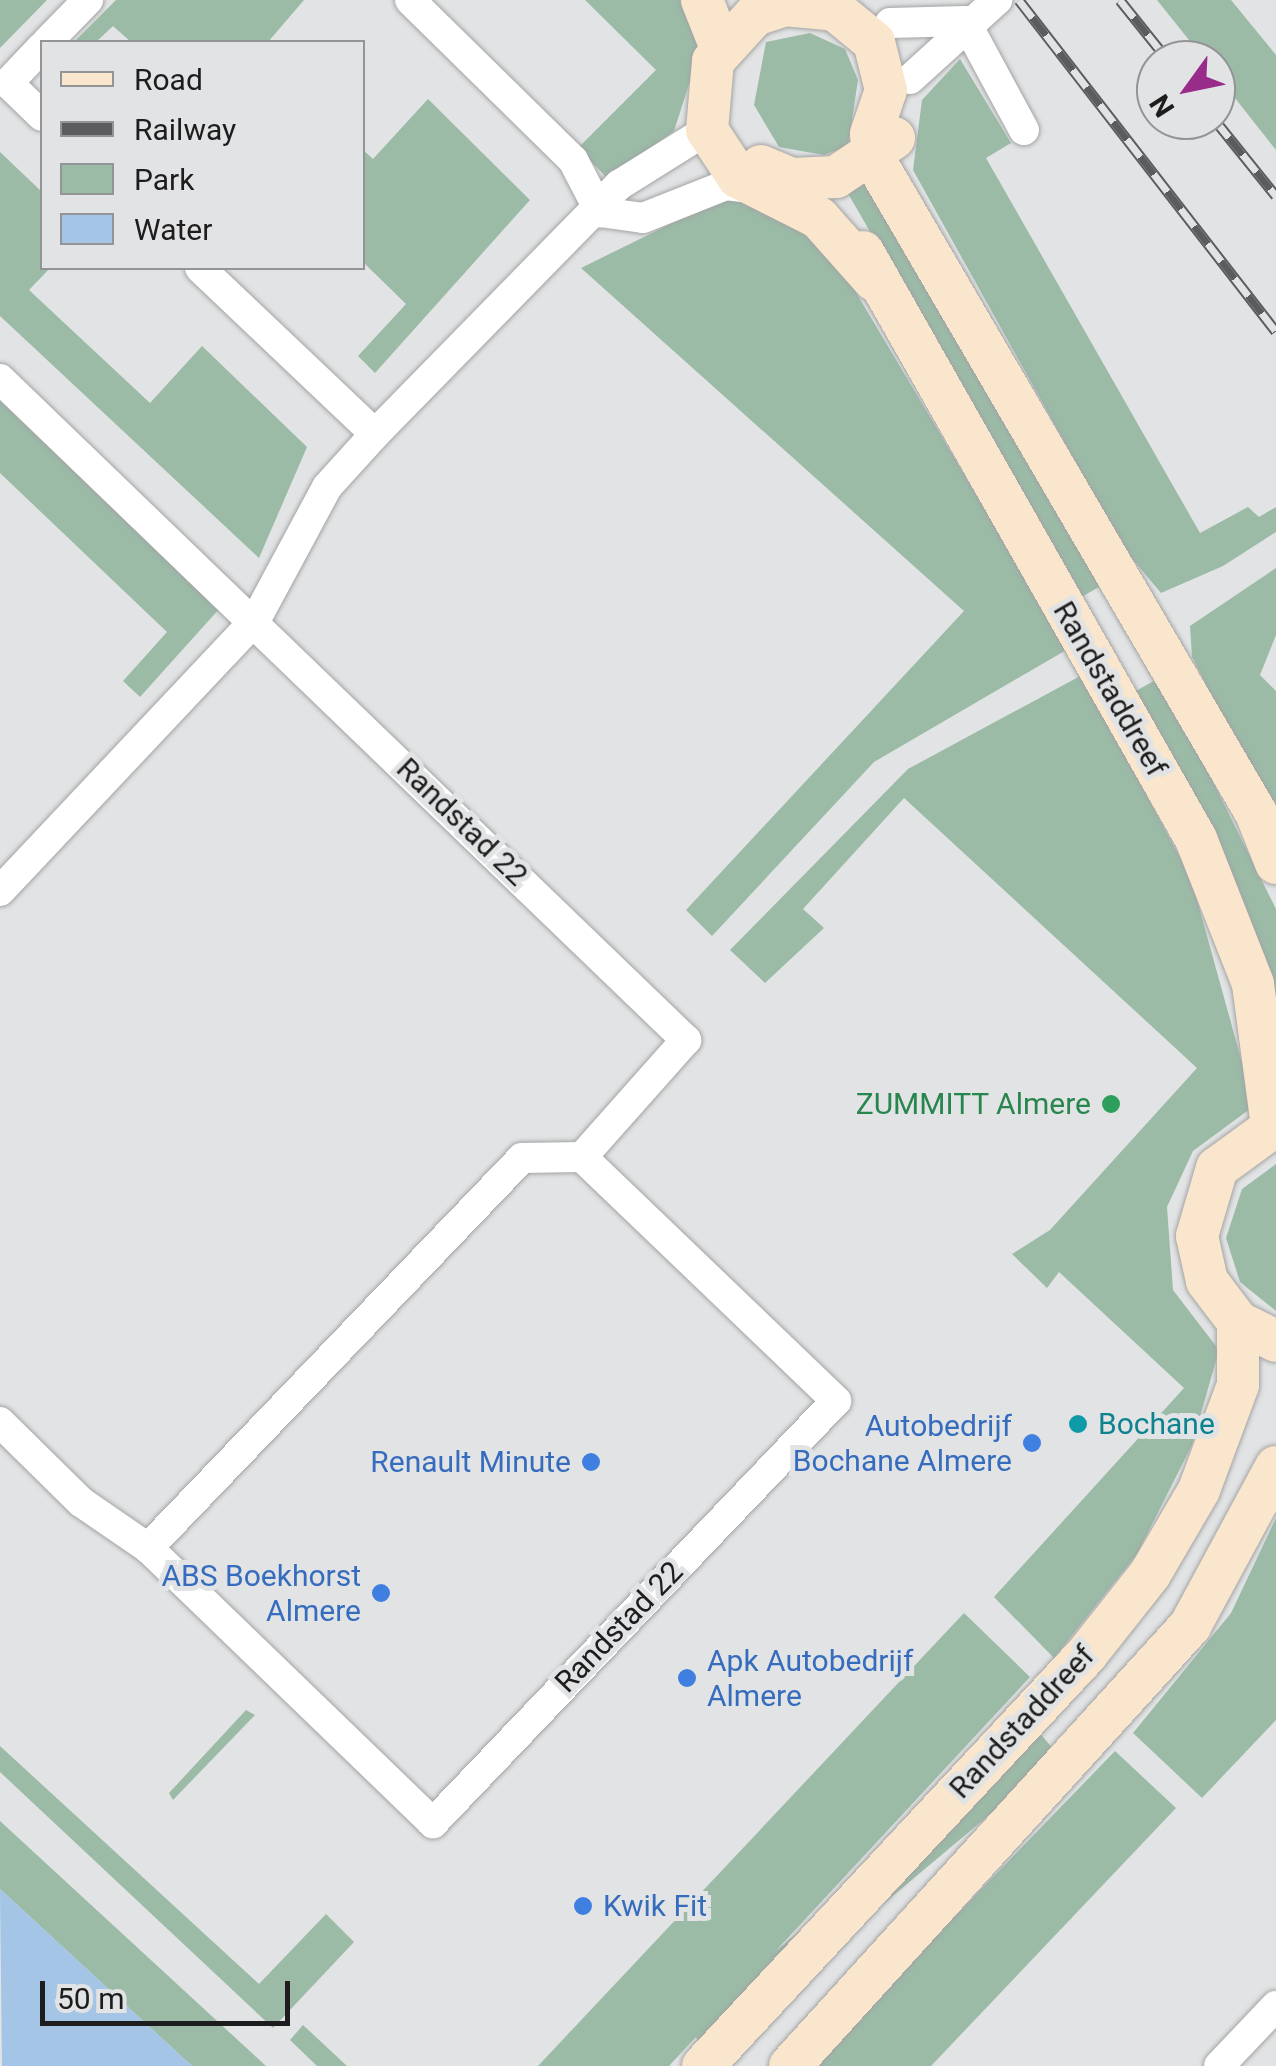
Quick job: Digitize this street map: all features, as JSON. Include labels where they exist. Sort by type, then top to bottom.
[{"type":"main road","points":[[702,0],[730,24]]},
{"type":"main road","points":[[730,24],[798,2],[873,17],[910,79],[883,150]]},
{"type":"main road","points":[[873,17],[885,73],[883,150]]},
{"type":"main road","points":[[730,24],[705,90],[755,170],[883,150]]},
{"type":"main road","name":"Randstaddreef","points":[[883,150],[962,278],[973,322],[1276,863]]},
{"type":"main road","name":"Randstaddreef","points":[[755,170],[820,218],[874,280],[1090,655],[1232,918],[1268,1047],[1274,1125]]},
{"type":"main road","points":[[1274,1125],[1235,1148],[1202,1198],[1196,1236],[1207,1281],[1238,1322],[1276,1341]]},
{"type":"main road","name":"Randstaddreef","points":[[703,2066],[1086,1655],[1150,1574],[1199,1490],[1238,1385],[1238,1322]]},
{"type":"main road","name":"Randstaddreef","points":[[790,2066],[1190,1626],[1276,1467]]},
{"type":"street","points":[[50,40],[88,0]]},
{"type":"street","points":[[410,0],[573,160],[600,212]]},
{"type":"street","points":[[910,79],[965,21],[997,0]]},
{"type":"street","points":[[873,17],[965,21]]},
{"type":"street","points":[[965,21],[1024,130]]},
{"type":"street","points":[[40,50],[8,83],[40,114]]},
{"type":"street","points":[[600,212],[644,218],[755,170]]},
{"type":"street","points":[[0,891],[256,619],[326,487],[556,244],[600,212],[619,185],[755,170]]},
{"type":"street","points":[[202,270],[374,434]]},
{"type":"street","name":"Randstad 22","points":[[0,379],[256,619],[686,1040],[582,1157],[836,1401],[433,1823],[148,1548],[81,1502],[0,1422]]},
{"type":"street","points":[[148,1548],[522,1158],[582,1157]]},
{"type":"street","points":[[1219,2066],[1276,2006]]},
{"type":"green space","points":[[0,0],[47,0],[0,48]]},
{"type":"green space","points":[[116,0],[304,0],[270,40],[129,40],[113,26],[98,40],[76,40]]},
{"type":"green space","points":[[585,0],[691,0],[700,50],[674,131],[607,178],[578,148],[656,70]]},
{"type":"green space","points":[[1157,0],[1231,0],[1276,55],[1276,150],[1236,99],[1236,40],[1189,40]]},
{"type":"green space","points":[[810,33],[845,49],[858,80],[848,146],[824,155],[779,147],[754,105],[766,42]]},
{"type":"green space","points":[[960,59],[1011,143],[986,158],[1200,533],[1248,507],[1259,517],[1276,507],[1276,532],[1223,566],[1161,593],[1124,549],[913,170],[922,100]]},
{"type":"green space","points":[[428,99],[530,200],[375,373],[358,356],[406,304],[365,264],[365,152],[373,159]]},
{"type":"green space","points":[[0,152],[40,190],[40,270],[48,270],[29,290],[150,403],[202,346],[307,447],[259,558],[0,316]]},
{"type":"green space","points":[[872,173],[1108,582],[1081,597],[845,188]]},
{"type":"green space","points":[[721,199],[752,201],[823,237],[1068,649],[874,762],[712,936],[686,910],[964,611],[581,268]]},
{"type":"green space","points":[[0,401],[220,608],[140,697],[123,681],[167,632],[0,473]]},
{"type":"green space","points":[[1276,568],[1276,635],[1260,675],[1276,691],[1276,820],[1192,657],[1190,626]]},
{"type":"green space","points":[[1082,675],[1191,878],[1254,1106],[1193,1151],[1167,1207],[1173,1290],[1219,1350],[1192,1445],[1137,1554],[1054,1658],[994,1597],[1184,1388],[1059,1272],[1047,1288],[1012,1254],[1050,1230],[1197,1068],[904,798],[803,909],[824,928],[765,983],[730,950],[908,769]]},
{"type":"green space","points":[[1161,677],[1276,909],[1276,1022],[1134,692]]},
{"type":"green space","points":[[1276,1164],[1276,1311],[1240,1282],[1226,1238],[1242,1189]]},
{"type":"green space","points":[[1276,1518],[1276,1720],[1202,1798],[1133,1733],[1231,1613]]},
{"type":"green space","points":[[964,1613],[1030,1677],[669,2066],[538,2066]]},
{"type":"green space","points":[[246,1710],[255,1715],[173,1800],[169,1793]]},
{"type":"green space","points":[[1038,1731],[1059,1756],[708,2051],[686,2026]]},
{"type":"green space","points":[[0,1746],[259,1984],[326,1914],[354,1942],[273,2028],[0,1772]]},
{"type":"green space","points":[[1115,1751],[1176,1808],[931,2066],[810,2066]]},
{"type":"green space","points":[[0,1821],[266,2066],[192,2066],[0,1889]]},
{"type":"green space","points":[[303,2025],[347,2066],[317,2066],[290,2040]]},
{"type":"water","points":[[0,1889],[192,2066],[2,2066]]},
{"type":"railway","points":[[1019,0],[1276,331]]},
{"type":"railway","points":[[1120,0],[1152,40]]},
{"type":"railway","points":[[1231,140],[1276,196]]},
{"type":"place","name":"ZUMMITT Almere","points":[[1111,1104]]},
{"type":"place","name":"Bochane","points":[[1078,1424]]},
{"type":"place","name":"Autobedrijf Bochane Almere","points":[[1032,1443]]},
{"type":"place","name":"Renault Minute","points":[[591,1462]]},
{"type":"place","name":"ABS Boekhorst Almere","points":[[381,1593]]},
{"type":"place","name":"Apk Autobedrijf Almere","points":[[687,1678]]},
{"type":"place","name":"Kwik Fit","points":[[583,1906]]}]
